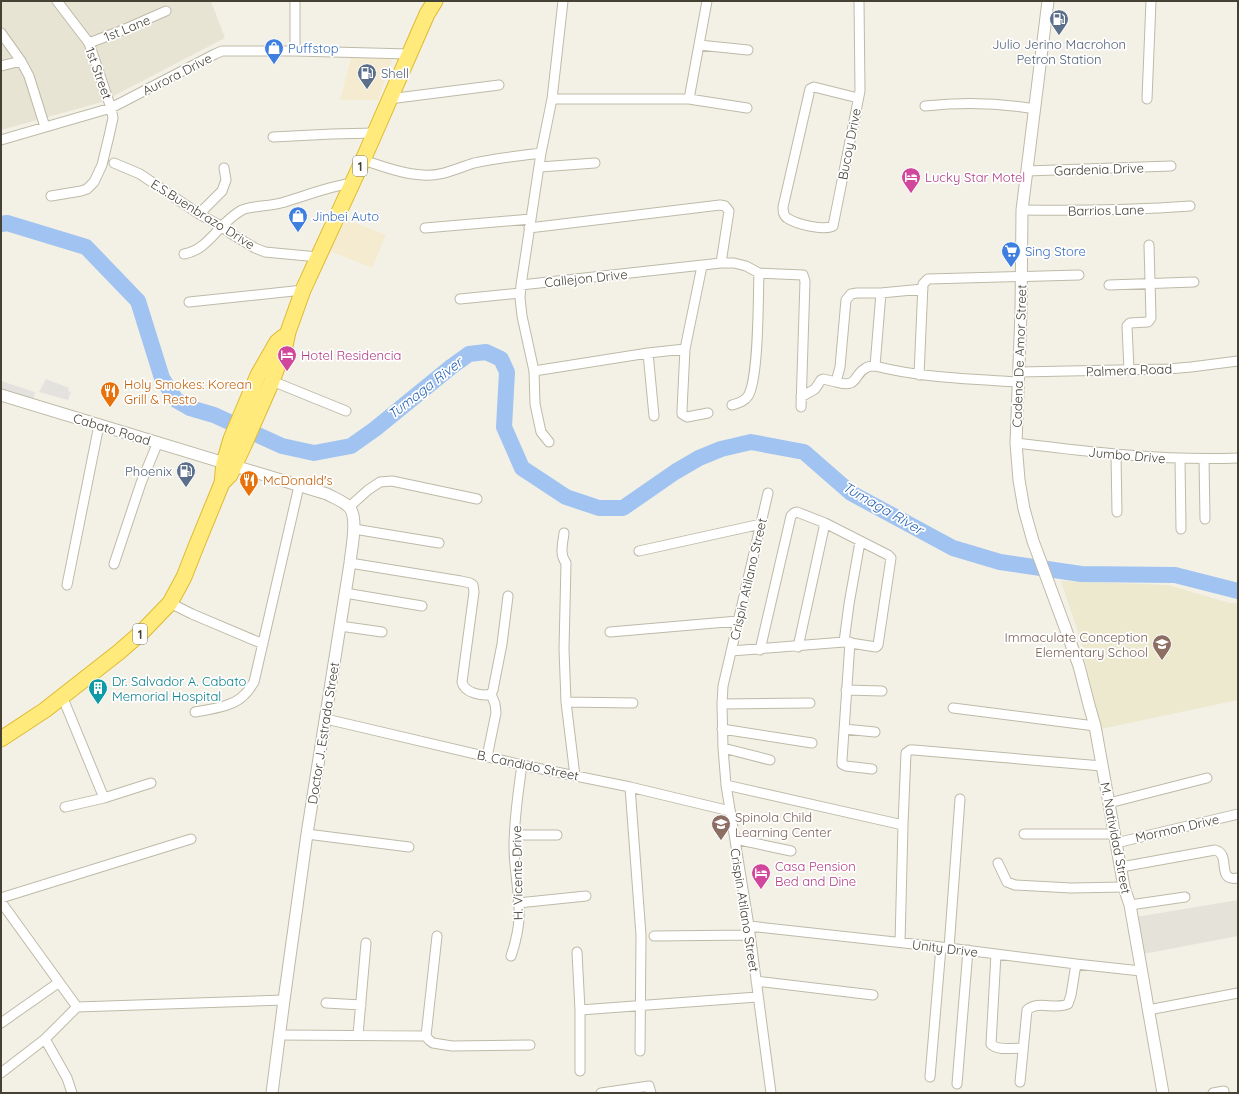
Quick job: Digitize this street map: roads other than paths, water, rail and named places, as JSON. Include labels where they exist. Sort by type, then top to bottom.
[{"type":"highway","name":"1","points":[[253,406],[272,381],[303,290],[363,160],[408,54],[433,2]]},
{"type":"highway","name":"1","points":[[1,739],[45,710],[119,652],[142,632],[170,602],[192,557],[253,406],[258,375],[277,342],[288,332]]},
{"type":"street","name":"1st Street","points":[[56,1],[88,43],[111,108]]},
{"type":"street","points":[[295,1],[295,51]]},
{"type":"street","points":[[549,442],[541,432],[535,404],[534,370],[522,316],[520,289],[540,168],[541,153],[552,99],[563,1]]},
{"type":"street","points":[[689,99],[707,1]]},
{"type":"street","name":"Bucoy Drive","points":[[858,98],[814,87],[810,89],[783,207],[783,214],[787,218],[822,229],[828,229],[833,226],[860,91],[859,1]]},
{"type":"street","name":"Cadena De Amor Street","points":[[1048,1],[1022,210],[1019,377],[1016,443],[1019,480],[1024,510],[1033,541],[1050,587]]},
{"type":"street","points":[[1147,99],[1152,1]]},
{"type":"street","name":"1st Lane","points":[[88,43],[166,12]]},
{"type":"street","points":[[1,33],[29,76],[45,127]]},
{"type":"street","points":[[699,45],[748,50]]},
{"type":"street","name":"Aurora Drive","points":[[1,140],[111,108],[215,54],[222,52],[295,51],[408,54]]},
{"type":"street","points":[[1,66],[20,61]]},
{"type":"street","points":[[389,99],[499,85]]},
{"type":"street","points":[[552,99],[689,99],[747,108]]},
{"type":"street","points":[[925,106],[983,104],[1006,105],[1035,109]]},
{"type":"street","points":[[51,196],[81,191],[87,189],[94,182],[102,165],[109,136],[112,118],[111,108]]},
{"type":"street","points":[[272,137],[332,134],[374,134]]},
{"type":"street","points":[[363,160],[403,173],[424,176],[441,173],[475,163],[541,153]]},
{"type":"street","name":"E.S.Buenbrazo Drive","points":[[114,163],[140,174],[199,214],[255,248],[265,252],[318,256]]},
{"type":"street","points":[[540,168],[596,163]]},
{"type":"street","name":"Gardenia Drive","points":[[1027,171],[1171,166]]},
{"type":"street","points":[[199,214],[222,191],[226,180],[224,168]]},
{"type":"street","points":[[184,254],[192,253],[203,247],[221,226],[242,210],[280,203],[323,189],[352,183]]},
{"type":"street","points":[[425,228],[530,223],[711,206],[725,206],[729,211],[721,263]]},
{"type":"street","name":"Barrios Lane","points":[[1022,210],[1138,210],[1190,206]]},
{"type":"street","points":[[1129,370],[1127,326],[1130,323],[1145,323],[1150,321],[1152,312],[1149,245]]},
{"type":"street","name":"Callejon Drive","points":[[460,299],[520,289],[721,263],[734,263],[746,266],[759,273],[801,274],[805,277],[801,407]]},
{"type":"street","points":[[702,266],[685,349],[682,414],[687,416],[708,413]]},
{"type":"street","points":[[732,405],[742,402],[748,395],[753,380],[759,273]]},
{"type":"street","points":[[919,375],[923,289],[925,281],[932,278],[1079,275]]},
{"type":"street","points":[[1109,285],[1194,282]]},
{"type":"street","points":[[836,382],[840,366],[846,300],[851,294],[923,289]]},
{"type":"street","points":[[189,302],[303,290]]},
{"type":"street","points":[[802,397],[815,389],[823,379],[846,384],[857,378],[862,370],[867,367],[875,366],[881,293]]},
{"type":"street","points":[[534,370],[685,349]]},
{"type":"street","points":[[648,353],[654,416]]},
{"type":"street","name":"Palmera Road","points":[[875,366],[919,375],[1019,377],[1191,367],[1238,361]]},
{"type":"street","points":[[272,381],[346,412]]},
{"type":"street","name":"Cabato Road","points":[[1,395],[229,464]]},
{"type":"street","points":[[67,585],[99,425]]},
{"type":"street","points":[[114,564],[141,483],[158,442]]},
{"type":"street","name":"Jumbo Drive","points":[[1016,443],[1116,454],[1180,459],[1238,458]]},
{"type":"street","points":[[1116,454],[1117,512]]},
{"type":"street","points":[[1180,459],[1181,529]]},
{"type":"street","points":[[1204,459],[1205,519]]},
{"type":"street","points":[[229,464],[327,494],[349,507],[368,490],[380,482],[392,481],[477,499]]},
{"type":"street","points":[[195,712],[218,708],[234,702],[244,696],[254,682],[299,486]]},
{"type":"street","name":"Crispin Atilano Street","points":[[768,493],[723,686],[722,729],[726,785],[750,931],[757,996],[771,1093]]},
{"type":"street","name":"Doctor J. Estrada Street","points":[[272,1093],[307,834],[350,563],[354,529],[352,512],[349,507]]},
{"type":"street","points":[[731,652],[760,650],[798,647],[848,642],[873,647],[878,644],[891,562],[888,555],[860,542],[826,523],[797,512],[794,513],[791,516],[760,650]]},
{"type":"street","points":[[798,647],[826,523]]},
{"type":"street","points":[[639,551],[761,524]]},
{"type":"street","points":[[354,529],[440,543]]},
{"type":"street","points":[[564,533],[562,554],[566,563],[564,649],[566,702],[575,776]]},
{"type":"street","points":[[860,542],[849,604],[842,764],[846,766],[872,769]]},
{"type":"street","points":[[350,563],[461,581],[473,585],[474,592],[462,682],[465,688],[476,693],[483,695],[491,694]]},
{"type":"street","name":"M. Natividad Street","points":[[1050,587],[1078,666],[1095,726],[1124,887],[1130,905],[1163,1093]]},
{"type":"street","points":[[345,593],[422,606]]},
{"type":"street","points":[[487,757],[496,713],[495,704],[491,694],[502,644],[508,596]]},
{"type":"street","points":[[170,602],[192,614],[263,644]]},
{"type":"street","points":[[610,632],[738,621]]},
{"type":"street","points":[[340,626],[382,632]]},
{"type":"street","points":[[846,690],[882,691]]},
{"type":"street","points":[[62,696],[104,798]]},
{"type":"street","points":[[566,702],[633,703]]},
{"type":"street","points":[[722,704],[810,703]]},
{"type":"street","points":[[953,708],[1095,726]]},
{"type":"street","name":"B. Candido Street","points":[[326,719],[522,765],[630,787],[730,811]]},
{"type":"street","points":[[722,729],[812,743]]},
{"type":"street","points":[[844,729],[876,732]]},
{"type":"street","points":[[723,748],[770,760]]},
{"type":"street","points":[[900,942],[906,753],[910,750],[1102,766]]},
{"type":"street","name":"H. Vicente Drive","points":[[511,956],[517,938],[518,903],[514,835],[522,765]]},
{"type":"street","points":[[1109,803],[1207,778]]},
{"type":"street","points":[[65,807],[104,798],[151,783]]},
{"type":"street","points":[[726,785],[903,825]]},
{"type":"street","points":[[630,787],[641,935],[640,1051]]},
{"type":"street","points":[[930,1076],[960,799]]},
{"type":"street","name":"Mormon Drive","points":[[1024,834],[1115,838],[1238,814]]},
{"type":"street","points":[[307,834],[409,847]]},
{"type":"street","points":[[514,835],[557,835]]},
{"type":"street","points":[[1,898],[191,839]]},
{"type":"street","points":[[735,839],[791,851]]},
{"type":"street","points":[[1121,867],[1215,850],[1221,852],[1223,855],[1227,877],[1238,878]]},
{"type":"street","points":[[998,863],[1007,882],[1015,885],[1071,888],[1124,887]]},
{"type":"street","points":[[518,903],[586,896]]},
{"type":"street","points":[[1130,905],[1186,897]]},
{"type":"street","points":[[1,902],[76,1007]]},
{"type":"street","name":"Unity Drive","points":[[654,936],[750,931],[900,942],[1141,971]]},
{"type":"street","points":[[438,936],[426,1036],[429,1040],[433,1043],[452,1046],[530,1045]]},
{"type":"street","points":[[358,1035],[366,943]]},
{"type":"street","points":[[957,1084],[968,950]]},
{"type":"street","points":[[577,952],[580,1010],[580,1071]]},
{"type":"street","points":[[996,954],[991,1044],[992,1046],[998,1048],[1023,1048]]},
{"type":"street","points":[[1020,1082],[1027,1010],[1034,1006],[1062,1007],[1068,1004],[1076,964]]},
{"type":"street","points":[[756,981],[873,995]]},
{"type":"street","points":[[1,1024],[58,983]]},
{"type":"street","points":[[1148,1010],[1238,993]]},
{"type":"street","points":[[580,1010],[757,996]]},
{"type":"street","points":[[1,1073],[45,1039],[76,1007],[284,1000]]},
{"type":"street","points":[[326,1003],[361,1005]]},
{"type":"street","points":[[280,1035],[426,1036]]},
{"type":"street","points":[[45,1039],[67,1078],[72,1093]]},
{"type":"street","points":[[601,1093],[649,1086],[651,1093]]},
{"type":"street","points":[[1213,1093],[1224,1091]]},
{"type":"waterway","name":"Tumaga River","points":[[1,224],[7,223],[86,247],[138,301],[162,378],[176,400],[190,408],[214,415],[282,446],[314,453],[351,446],[375,429],[469,354],[486,352],[501,359],[507,372],[504,427],[522,468],[566,497],[599,508],[623,508],[675,472],[699,458],[721,449],[751,442],[804,452],[851,493],[953,548],[1000,562],[1081,574],[1175,575],[1238,591]]},
{"type":"place","name":"Julio Jerino Macrohon Petron Station","points":[[1059,36]]},
{"type":"place","name":"Puffstop","points":[[274,65]]},
{"type":"place","name":"Shell","points":[[367,90]]},
{"type":"place","name":"Lucky Star Motel","points":[[911,194]]},
{"type":"place","name":"Jinbei Auto","points":[[298,233]]},
{"type":"place","name":"Sing Store","points":[[1011,268]]},
{"type":"place","name":"Hotel Residencia","points":[[287,372]]},
{"type":"place","name":"Holy Smokes: Korean Grill & Resto","points":[[110,408]]},
{"type":"place","name":"Phoenix","points":[[186,488]]},
{"type":"place","name":"McDonald's","points":[[249,497]]},
{"type":"place","name":"Immaculate Conception Elementary School","points":[[1162,661]]},
{"type":"place","name":"Dr. Salvador A. Cabato Memorial Hospital","points":[[98,705]]},
{"type":"place","name":"Spinola Child Learning Center","points":[[721,841]]},
{"type":"place","name":"Casa Pension Bed and Dine","points":[[761,890]]}]
